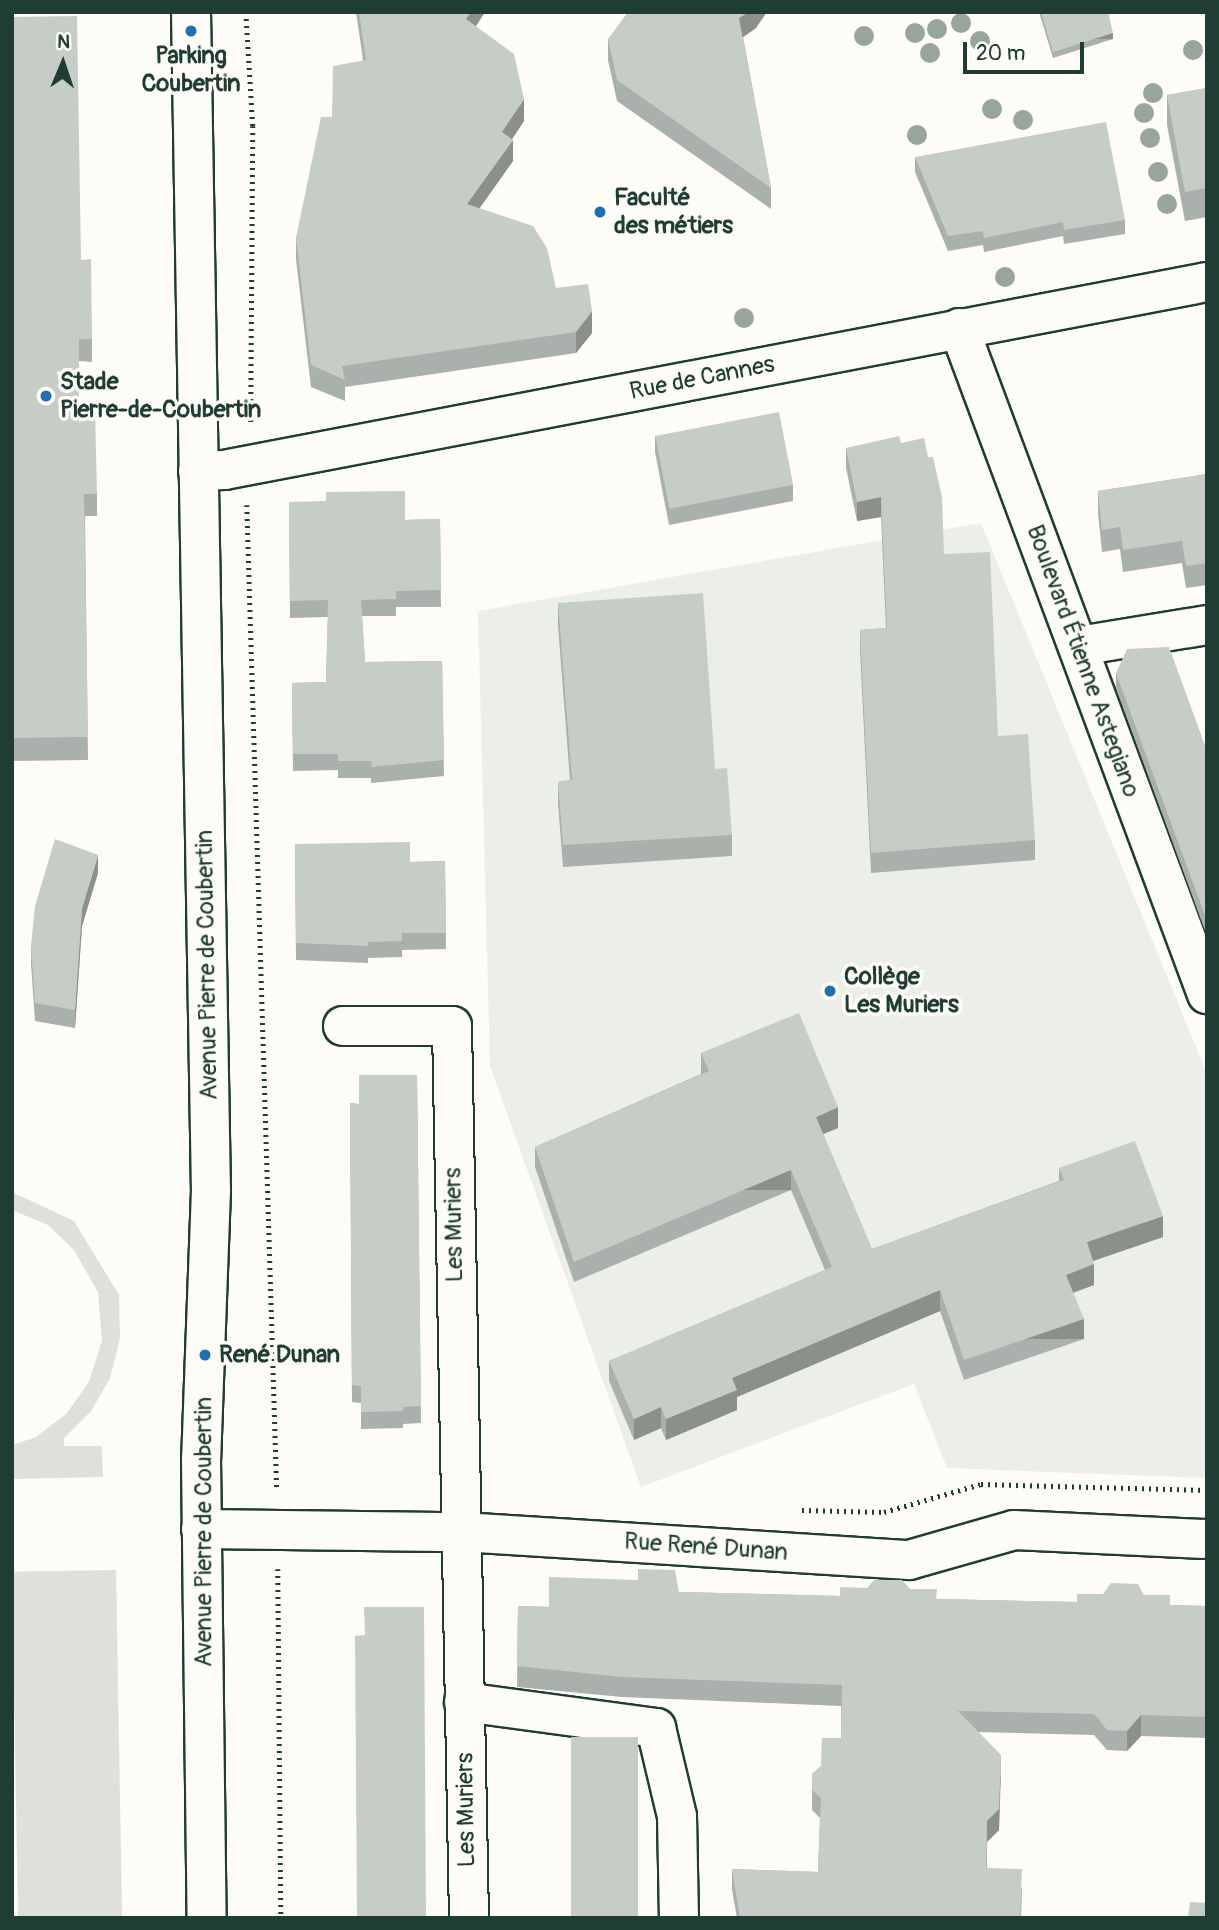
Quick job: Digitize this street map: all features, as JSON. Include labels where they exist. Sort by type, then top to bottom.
[{"type":"street","name":"Avenue Pierre de Coubertin","points":[[191,12],[211,1191],[201,1529],[207,1918]]},
{"type":"street","name":"Rue de Cannes","points":[[198,471],[224,470],[1207,282]]},
{"type":"street","name":"Boulevard Étienne Astegiano","points":[[959,328],[1079,646],[1191,962],[1207,994]]},
{"type":"street","points":[[1079,646],[1207,625]]},
{"type":"street","name":"Les Muriers","points":[[343,1026],[452,1026],[469,1918]]},
{"type":"street","name":"Rue René Dunan","points":[[201,1529],[462,1532],[909,1560],[1014,1530],[1207,1539]]},
{"type":"street","points":[[465,1695],[656,1728],[677,1816],[679,1918]]},
{"type":"path","points":[[246,12],[253,126],[251,437]]},
{"type":"path","points":[[246,495],[278,1499]]},
{"type":"path","points":[[791,1509],[884,1512],[981,1484],[1207,1490]]},
{"type":"path","points":[[276,1490],[290,1490]]},
{"type":"path","points":[[278,1559],[281,1918]]},
{"type":"shaded area","name":"Collège Les Muriers","points":[[981,523],[1207,1074],[1207,1478],[947,1468],[914,1384],[641,1487],[490,1066],[478,611]]},
{"type":"shaded area","points":[[12,1192],[74,1221],[119,1295],[120,1338],[110,1378],[91,1411],[64,1438],[64,1446],[102,1446],[103,1477],[12,1479],[12,1445],[36,1437],[67,1413],[89,1382],[102,1340],[98,1292],[74,1250],[48,1225],[12,1210]]},
{"type":"shaded area","points":[[116,1570],[122,1918],[18,1918],[12,1572]]},
{"type":"building","points":[[359,12],[471,12],[466,19],[514,54],[524,99],[502,132],[513,140],[467,204],[533,226],[547,248],[556,288],[588,284],[592,311],[576,332],[342,366],[345,380],[311,365],[296,238],[321,117],[332,117],[333,66],[366,60]]},
{"type":"building","points":[[628,12],[748,12],[739,18],[771,188],[617,80],[608,39]]},
{"type":"building","points":[[1041,12],[1108,12],[1113,33],[1053,52]]},
{"type":"building","name":"Stade Pierre-de-Coubertin","points":[[77,16],[81,260],[91,259],[92,339],[79,339],[79,408],[95,408],[97,494],[84,494],[88,737],[12,738],[12,17]]},
{"type":"building","points":[[1207,88],[1207,188],[1185,192],[1167,95]]},
{"type":"building","points":[[1106,122],[1125,220],[1064,230],[1063,222],[984,238],[983,231],[948,236],[915,157]]},
{"type":"building","points":[[779,412],[793,485],[669,509],[655,436]]},
{"type":"building","points":[[899,436],[901,443],[924,438],[928,457],[933,457],[942,497],[944,554],[990,552],[998,736],[1028,734],[1035,840],[871,853],[860,630],[887,628],[881,497],[857,502],[846,448]]},
{"type":"building","points":[[1207,474],[1207,563],[1186,566],[1182,541],[1123,550],[1120,527],[1102,530],[1098,491]]},
{"type":"building","points":[[405,491],[405,520],[440,519],[441,590],[396,591],[396,599],[361,600],[365,662],[442,661],[444,760],[371,767],[372,761],[338,761],[338,754],[293,754],[292,683],[326,682],[328,600],[290,601],[289,502],[326,501],[326,492]]},
{"type":"building","points":[[703,593],[715,769],[727,768],[732,835],[563,845],[558,782],[572,780],[558,603]]},
{"type":"building","points":[[1169,647],[1207,751],[1207,921],[1116,673],[1127,649]]},
{"type":"building","points":[[55,839],[98,855],[82,909],[75,1010],[35,1003],[31,946],[35,906]]},
{"type":"building","points":[[410,842],[410,862],[445,861],[446,933],[402,933],[402,941],[368,942],[368,946],[296,943],[295,844]]},
{"type":"building","points":[[799,1013],[838,1107],[816,1117],[872,1249],[1064,1180],[1059,1168],[1135,1141],[1163,1216],[1087,1242],[1094,1264],[1066,1275],[1084,1319],[964,1360],[940,1290],[732,1378],[737,1390],[666,1419],[661,1407],[634,1419],[609,1361],[832,1267],[791,1170],[574,1262],[535,1147],[709,1071],[701,1053]]},
{"type":"building","points":[[359,1075],[417,1075],[421,1406],[403,1407],[403,1411],[361,1412],[361,1386],[352,1385],[350,1103],[359,1104]]},
{"type":"building","points":[[638,1569],[675,1570],[679,1592],[840,1596],[840,1587],[867,1588],[874,1580],[902,1580],[910,1589],[937,1589],[936,1599],[1077,1602],[1077,1594],[1103,1594],[1111,1583],[1138,1584],[1144,1595],[1170,1595],[1170,1605],[1207,1606],[1207,1717],[1141,1715],[1127,1731],[1107,1730],[1094,1714],[958,1711],[1001,1755],[999,1809],[987,1821],[986,1868],[1022,1869],[1020,1918],[740,1918],[732,1869],[818,1872],[821,1798],[812,1790],[812,1774],[821,1766],[822,1738],[841,1738],[842,1685],[622,1677],[517,1666],[518,1606],[549,1607],[549,1577],[638,1580]]},
{"type":"building","points":[[364,1607],[424,1607],[426,1918],[357,1917],[355,1636],[365,1635]]},
{"type":"building","points":[[571,1737],[638,1737],[638,1918],[571,1918]]},
{"type":"building","points":[[1190,1902],[1207,1903],[1207,1918],[1188,1918]]},
{"type":"place","name":"Parking Coubertin","points":[[191,31]]},
{"type":"place","name":"Faculté des métiers","points":[[600,212]]},
{"type":"place","name":"Stade Pierre-de-Coubertin","points":[[46,396]]},
{"type":"place","name":"Collège Les Muriers","points":[[830,991]]},
{"type":"place","name":"René Dunan","points":[[205,1355]]}]
